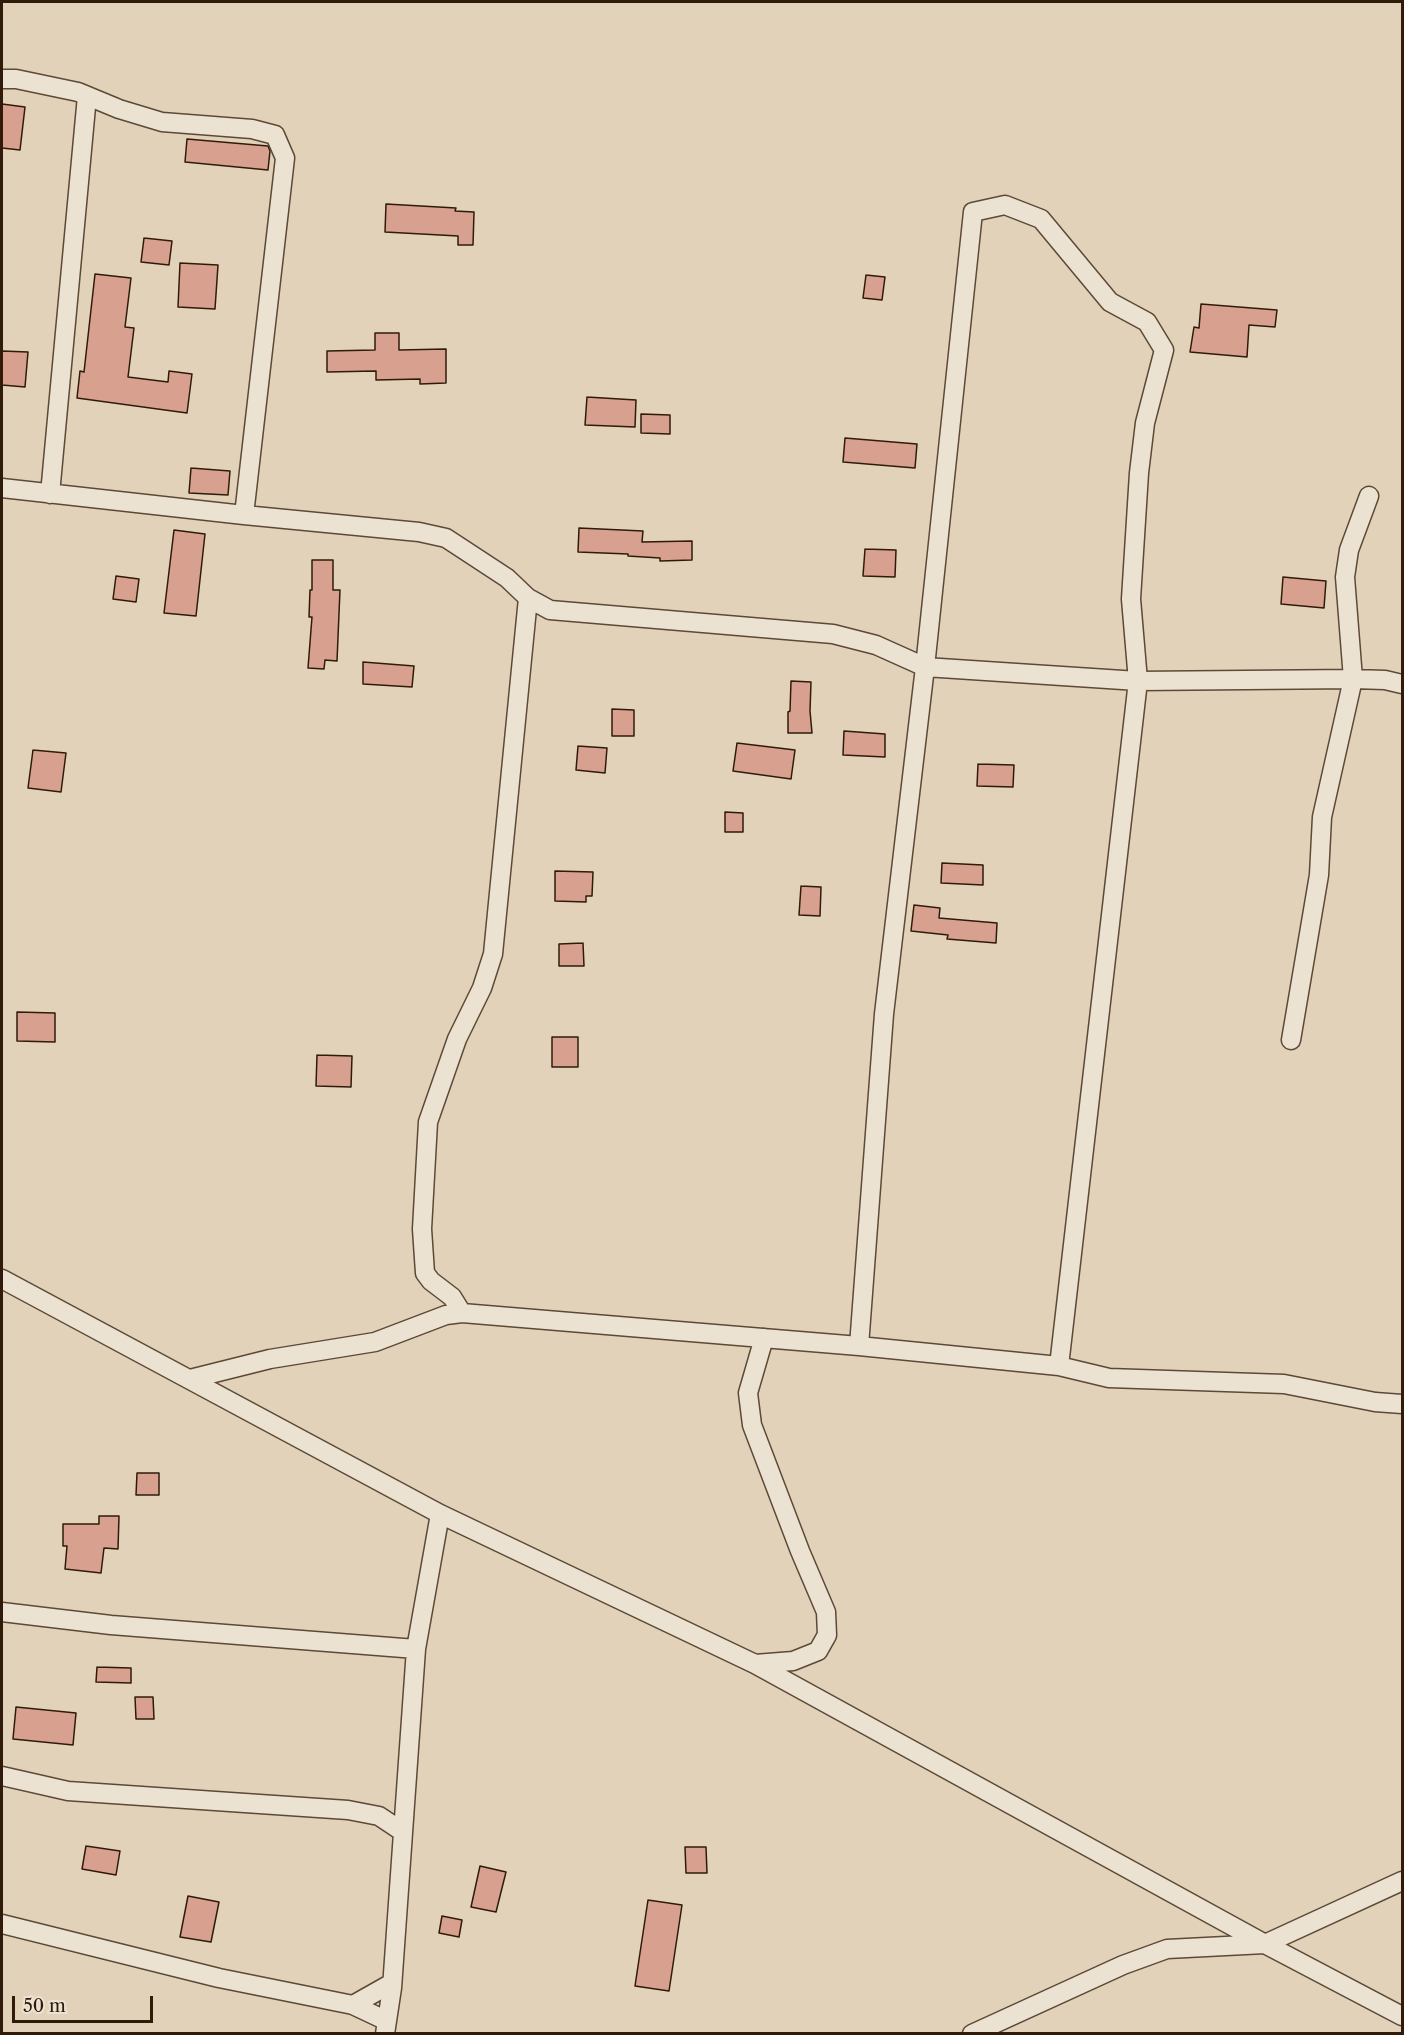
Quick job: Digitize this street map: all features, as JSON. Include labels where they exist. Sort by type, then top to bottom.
[{"type":"street","points":[[2,79],[16,79],[78,92],[119,109],[162,122],[252,129],[275,135],[285,158],[244,515]]},
{"type":"street","points":[[50,494],[87,96]]},
{"type":"street","points":[[859,1346],[884,1014],[925,667],[973,212],[1005,205],[1041,219],[1110,302],[1147,322],[1164,350],[1145,423],[1131,599],[1138,681],[1059,1366]]},
{"type":"street","points":[[2,488],[419,532],[446,538],[507,578],[528,598],[550,610],[833,634],[876,645],[925,667],[1138,681],[1353,679],[1385,680],[1402,684]]},
{"type":"street","points":[[1291,1040],[1319,875],[1322,817],[1353,679],[1345,577],[1349,550],[1369,496]]},
{"type":"street","points":[[462,1312],[452,1297],[431,1281],[425,1273],[422,1229],[428,1122],[457,1040],[482,988],[493,954],[528,598]]},
{"type":"street","points":[[2,1279],[440,1514],[756,1664],[1265,1944],[1402,2016]]},
{"type":"street","points":[[190,1379],[270,1359],[375,1342],[446,1315],[462,1312],[859,1346],[1059,1366],[1108,1378],[1284,1384],[1375,1402],[1402,1404]]},
{"type":"street","points":[[756,1664],[793,1661],[818,1652],[827,1635],[826,1612],[752,1425],[748,1393],[764,1338]]},
{"type":"street","points":[[2,1924],[219,1978],[353,2005],[386,2027],[392,1983],[416,1649],[440,1514]]},
{"type":"street","points":[[2,1612],[111,1624],[416,1649]]},
{"type":"street","points":[[2,1776],[68,1791],[348,1810],[379,1816],[403,1833]]},
{"type":"street","points":[[972,2034],[1123,1965],[1167,1949],[1265,1944],[1402,1881]]},
{"type":"street","points":[[353,2005],[392,1983]]},
{"type":"building","points":[[2,104],[25,107],[20,150],[2,148]]},
{"type":"building","points":[[187,139],[268,146],[270,151],[268,170],[185,162]]},
{"type":"building","points":[[386,204],[456,208],[455,211],[474,212],[473,245],[458,245],[458,236],[385,232]]},
{"type":"building","points":[[144,238],[172,241],[169,265],[141,262]]},
{"type":"building","points":[[180,263],[218,265],[215,309],[178,307]]},
{"type":"building","points":[[95,274],[131,278],[125,327],[134,328],[128,377],[168,382],[169,371],[192,374],[187,413],[77,398],[80,371],[84,372]]},
{"type":"building","points":[[866,275],[885,277],[882,300],[863,298]]},
{"type":"building","points":[[1201,304],[1277,310],[1275,327],[1249,325],[1247,357],[1190,352],[1194,327],[1199,328]]},
{"type":"building","points":[[375,333],[399,333],[399,350],[446,349],[446,383],[420,384],[420,379],[376,380],[376,371],[327,372],[327,351],[375,350]]},
{"type":"building","points":[[2,351],[28,352],[25,387],[2,385]]},
{"type":"building","points":[[587,397],[636,400],[635,427],[585,425]]},
{"type":"building","points":[[641,414],[670,415],[670,434],[641,433]]},
{"type":"building","points":[[845,438],[917,444],[915,468],[843,462]]},
{"type":"building","points":[[191,468],[230,471],[228,495],[189,493]]},
{"type":"building","points":[[579,528],[643,531],[642,542],[692,541],[692,560],[660,561],[660,558],[628,556],[628,554],[578,552]]},
{"type":"building","points":[[174,530],[205,534],[196,616],[164,613]]},
{"type":"building","points":[[865,549],[896,550],[895,577],[863,576]]},
{"type":"building","points":[[312,560],[333,560],[333,590],[340,590],[337,661],[325,660],[324,669],[308,668],[312,617],[309,617]]},
{"type":"building","points":[[116,576],[139,579],[136,602],[113,599]]},
{"type":"building","points":[[1283,577],[1326,581],[1324,608],[1281,604]]},
{"type":"building","points":[[363,662],[414,666],[412,687],[363,684]]},
{"type":"building","points":[[791,681],[811,682],[812,733],[788,733]]},
{"type":"building","points":[[612,709],[634,710],[634,736],[612,736]]},
{"type":"building","points":[[844,731],[885,734],[885,757],[843,755]]},
{"type":"building","points":[[737,743],[795,750],[791,779],[733,771]]},
{"type":"building","points":[[578,746],[607,748],[605,773],[576,770]]},
{"type":"building","points":[[33,750],[66,753],[61,792],[28,788]]},
{"type":"building","points":[[978,764],[1014,765],[1013,787],[977,786]]},
{"type":"building","points":[[725,812],[743,813],[743,832],[725,832]]},
{"type":"building","points":[[942,863],[983,865],[983,885],[941,883]]},
{"type":"building","points":[[555,871],[593,872],[592,896],[586,896],[586,902],[555,901]]},
{"type":"building","points":[[801,886],[821,887],[820,916],[799,915]]},
{"type":"building","points":[[914,905],[940,908],[939,918],[997,923],[996,943],[947,939],[948,935],[911,931]]},
{"type":"building","points":[[583,943],[584,966],[559,966],[559,944]]},
{"type":"building","points":[[17,1012],[55,1013],[55,1042],[17,1041]]},
{"type":"building","points":[[552,1037],[578,1037],[578,1067],[552,1067]]},
{"type":"building","points":[[317,1055],[352,1056],[351,1087],[316,1086]]},
{"type":"building","points":[[137,1473],[159,1473],[159,1495],[136,1495]]},
{"type":"building","points":[[99,1516],[119,1516],[118,1549],[104,1548],[101,1573],[65,1569],[67,1546],[63,1546],[63,1524],[99,1524]]},
{"type":"building","points":[[97,1667],[131,1668],[131,1683],[96,1682]]},
{"type":"building","points":[[135,1697],[153,1697],[154,1719],[136,1719]]},
{"type":"building","points":[[16,1707],[76,1713],[73,1745],[13,1739]]},
{"type":"building","points":[[86,1846],[120,1851],[116,1875],[82,1869]]},
{"type":"building","points":[[685,1847],[706,1847],[707,1873],[686,1873]]},
{"type":"building","points":[[480,1866],[506,1872],[496,1912],[471,1907]]},
{"type":"building","points":[[188,1896],[219,1902],[211,1942],[180,1937]]},
{"type":"building","points":[[648,1900],[682,1905],[669,1991],[635,1986]]},
{"type":"building","points":[[442,1916],[462,1920],[459,1937],[439,1933]]}]
